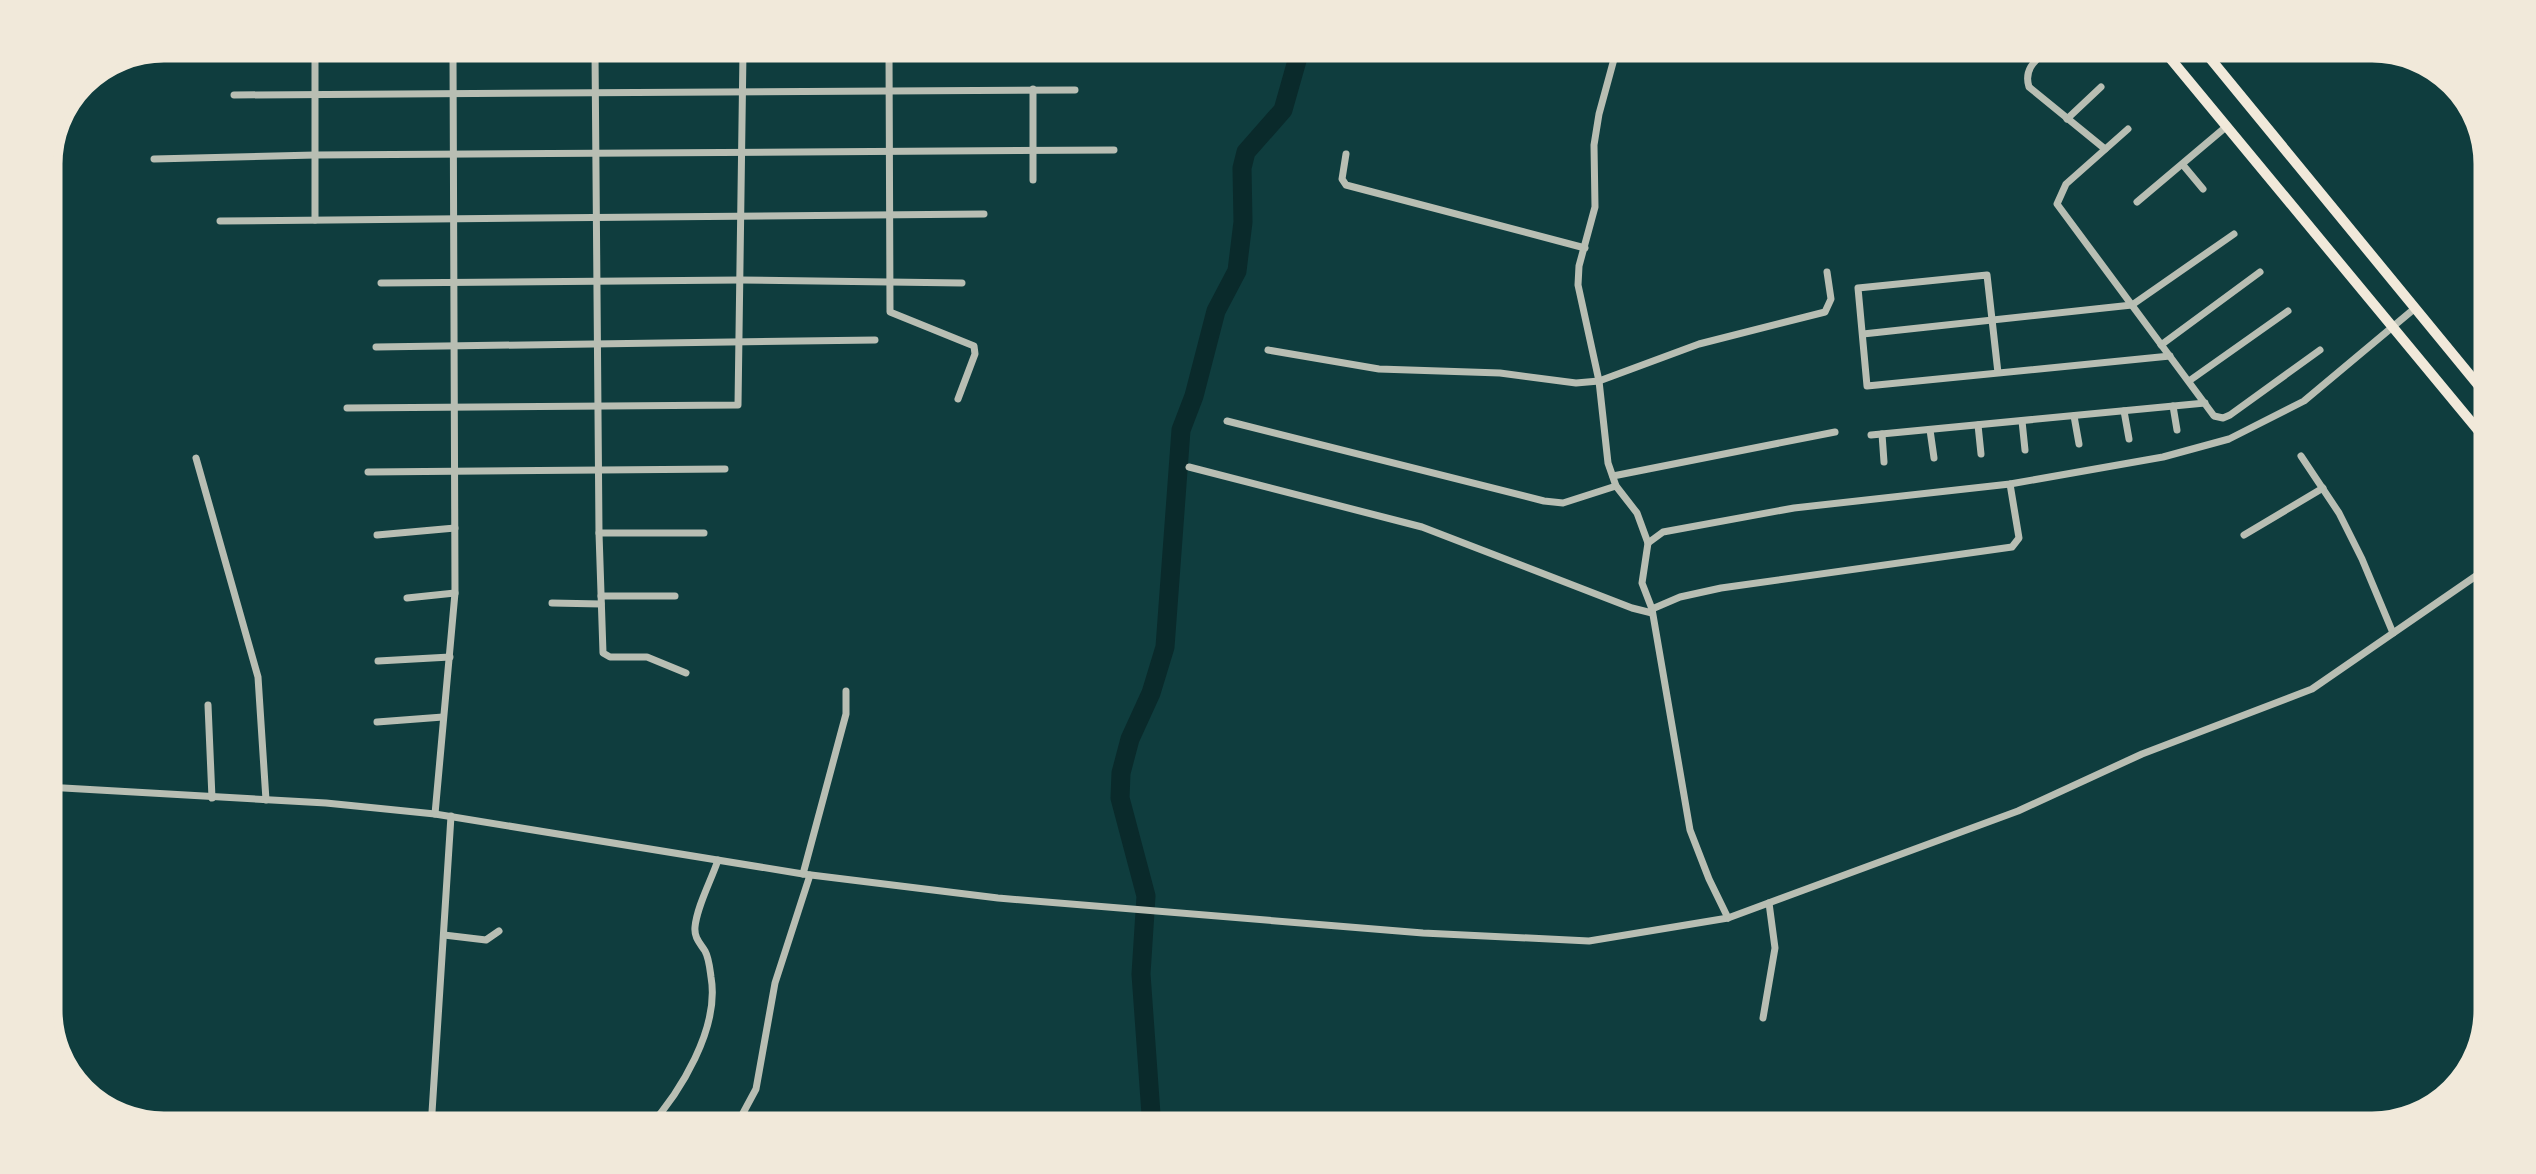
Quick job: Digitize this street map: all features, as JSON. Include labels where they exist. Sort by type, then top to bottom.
[{"type":"main road","points":[[2170,58],[2478,430]]},
{"type":"main road","points":[[2210,58],[2478,385]]},
{"type":"street","points":[[315,58],[315,220]]},
{"type":"street","points":[[435,814],[455,593],[453,58]]},
{"type":"street","points":[[595,58],[598,470],[603,653],[610,657],[647,657],[686,673]]},
{"type":"street","points":[[347,408],[738,405],[743,58]]},
{"type":"street","points":[[889,58],[890,312],[974,346],[975,354],[958,399]]},
{"type":"street","points":[[1614,58],[1597,124],[1594,145],[1595,207],[1578,285],[1599,381],[1608,463],[1616,486],[1637,513],[1648,543],[1642,583],[1652,611],[1690,831],[1728,918]]},
{"type":"street","points":[[2038,58],[2030,66],[2027,80],[2033,91],[2105,149]]},
{"type":"street","points":[[2067,119],[2101,87]]},
{"type":"street","points":[[1033,89],[1033,180]]},
{"type":"street","points":[[234,95],[1075,90]]},
{"type":"street","points":[[2137,202],[2227,126]]},
{"type":"street","points":[[2127,130],[2066,184],[2057,204],[2214,416],[2223,418],[2230,415],[2320,350]]},
{"type":"street","points":[[154,159],[315,155],[1114,150]]},
{"type":"street","points":[[1346,154],[1342,179],[1346,185],[1585,248]]},
{"type":"street","points":[[2183,165],[2203,189]]},
{"type":"street","points":[[220,221],[984,214]]},
{"type":"street","points":[[1863,334],[2132,305],[2234,234]]},
{"type":"street","points":[[1268,350],[1379,369],[1500,373],[1576,383],[1599,381],[1699,344],[1825,312],[1831,299],[1827,272]]},
{"type":"street","points":[[2161,345],[2260,272]]},
{"type":"street","points":[[1998,373],[1987,275],[1858,288],[1867,386],[2170,356]]},
{"type":"street","points":[[381,283],[740,280],[962,283]]},
{"type":"street","points":[[1648,543],[1663,532],[1794,508],[2010,484],[2163,457],[2229,439],[2304,401],[2414,309]]},
{"type":"street","points":[[2189,381],[2288,311]]},
{"type":"street","points":[[376,346],[739,344],[875,340]]},
{"type":"street","points":[[1871,435],[2205,403]]},
{"type":"street","points":[[2173,406],[2177,430]]},
{"type":"street","points":[[2123,411],[2129,439]]},
{"type":"street","points":[[2074,416],[2079,444]]},
{"type":"street","points":[[1227,421],[1544,501],[1563,503],[1616,486]]},
{"type":"street","points":[[2022,421],[2025,450]]},
{"type":"street","points":[[1978,425],[1980,454]]},
{"type":"street","points":[[1930,430],[1934,458]]},
{"type":"street","points":[[1613,476],[1835,432]]},
{"type":"street","points":[[1882,435],[1884,462]]},
{"type":"street","points":[[2301,456],[2323,488],[2362,559],[2393,633]]},
{"type":"street","points":[[196,458],[258,677],[266,800]]},
{"type":"street","points":[[1189,467],[1422,527],[1632,608],[1652,611],[1680,597],[1721,588],[2012,547],[2019,538],[2010,484]]},
{"type":"street","points":[[368,472],[725,469]]},
{"type":"street","points":[[2244,535],[2323,488]]},
{"type":"street","points":[[377,535],[455,528]]},
{"type":"street","points":[[599,533],[704,533]]},
{"type":"street","points":[[58,788],[266,800],[435,814],[806,874],[998,898],[1423,933],[1589,941],[1728,918],[2018,811],[2153,749],[2312,689],[2478,575]]},
{"type":"street","points":[[407,597],[455,593]]},
{"type":"street","points":[[552,603],[675,596]]},
{"type":"street","points":[[378,661],[450,657]]},
{"type":"street","points":[[741,1116],[756,1089],[775,983],[806,874],[846,714],[846,691]]},
{"type":"street","points":[[208,705],[212,798]]},
{"type":"street","points":[[377,722],[443,717]]},
{"type":"street","points":[[432,1116],[451,816]]},
{"type":"street","points":[[659,1116],[672,1101],[691,1067],[711,1006],[712,981],[706,952],[698,943],[695,927],[718,860]]},
{"type":"street","points":[[1763,1018],[1775,948],[1769,903]]},
{"type":"street","points":[[444,936],[486,940],[499,931]]},
{"type":"waterway","points":[[1151,1116],[1141,974],[1146,896],[1120,798],[1121,773],[1130,739],[1151,693],[1165,647],[1181,430],[1194,396],[1216,311],[1237,271],[1243,222],[1242,168],[1246,152],[1283,110],[1298,58]]}]
